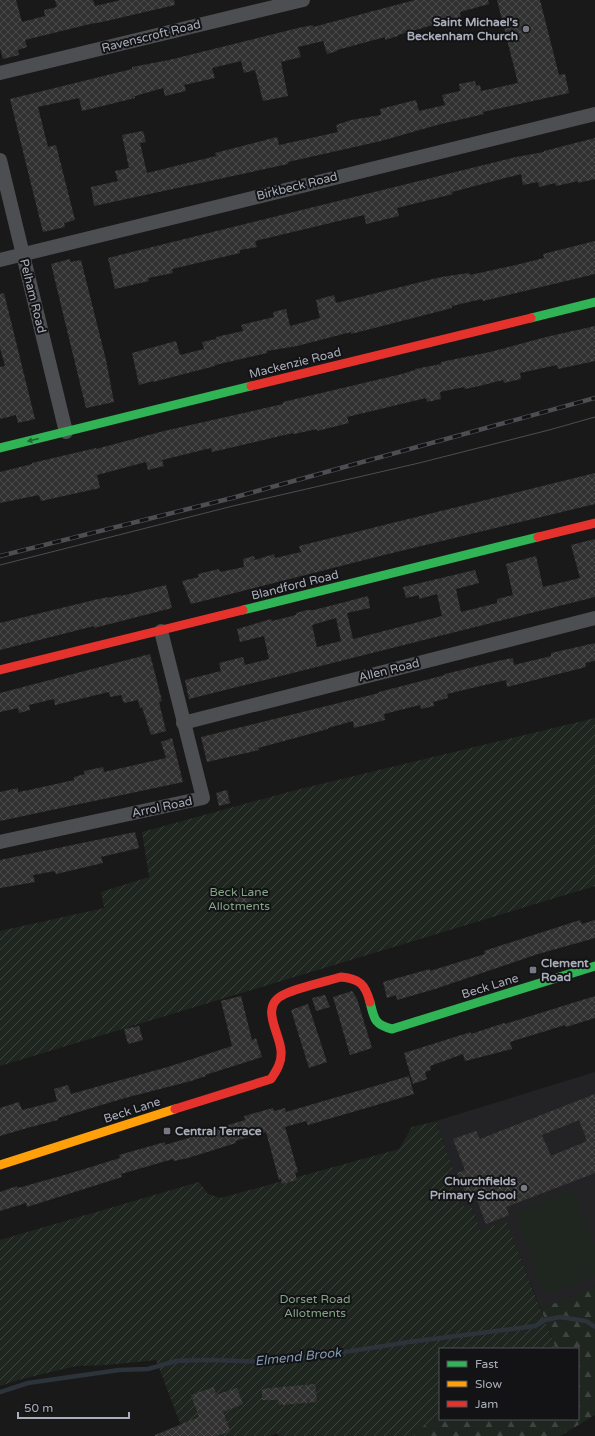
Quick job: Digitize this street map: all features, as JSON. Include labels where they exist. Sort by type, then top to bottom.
[{"type":"street","name":"Ravenscroft Road","points":[[0,73],[303,0]]},
{"type":"street","name":"Birkbeck Road","points":[[0,260],[23,253],[595,114]]},
{"type":"street","name":"Pelham Road","points":[[0,160],[66,432]]},
{"type":"street","name":"Mackenzie Road","points":[[0,448],[595,302]]},
{"type":"street","name":"Blandford Road","points":[[0,670],[595,523]]},
{"type":"street","name":"Allen Road","points":[[183,723],[595,618]]},
{"type":"street","name":"Arrol Road","points":[[0,842],[203,798],[161,631]]},
{"type":"street","name":"Beck Lane","points":[[0,1165],[271,1079],[282,1059],[281,1048],[272,1019],[272,1011],[278,999],[284,994],[340,978],[349,977],[357,980],[366,990],[375,1018],[382,1028],[392,1029],[595,966]]},
{"type":"shaded area","name":"Churchfields Primary School","points":[[595,1072],[595,1286],[541,1309],[506,1222],[481,1231],[470,1204],[461,1207],[448,1172],[453,1169],[436,1121]]},
{"type":"green space","name":"Beck Lane Allotments","points":[[595,718],[595,886],[0,1066],[0,931],[104,908],[101,892],[149,877],[142,832],[292,791]]},
{"type":"green space","name":"Dorset Road Allotments","points":[[436,1121],[453,1169],[448,1172],[461,1207],[470,1204],[481,1231],[506,1221],[556,1348],[439,1348],[439,1419],[413,1432],[415,1436],[279,1436],[277,1433],[271,1436],[185,1436],[156,1360],[106,1365],[76,1366],[18,1380],[0,1386],[0,1240],[199,1182],[208,1194],[221,1198],[399,1149],[412,1127]]},
{"type":"green space","points":[[573,1190],[595,1245],[595,1275],[545,1295],[514,1213]]},
{"type":"green space","points":[[595,1286],[595,1415],[560,1436],[415,1436],[413,1432],[439,1419],[439,1420],[579,1420],[579,1348],[556,1348],[541,1309]]},
{"type":"building","points":[[0,0],[16,0],[22,22],[45,16],[44,10],[57,7],[55,0],[93,0],[95,6],[121,0],[174,0],[175,5],[25,40],[27,47],[18,50],[19,55],[3,59],[0,48]]},
{"type":"building","points":[[415,0],[488,0],[489,4],[460,12],[461,17],[385,40],[385,37],[327,54],[323,41],[298,47],[301,57],[281,62],[288,96],[263,101],[255,70],[244,73],[241,61],[212,68],[215,78],[184,85],[186,91],[165,96],[163,88],[135,96],[135,98],[82,111],[79,98],[38,107],[48,147],[56,145],[75,220],[64,223],[65,227],[43,232],[10,99],[132,69],[132,67],[169,60],[298,28],[313,25],[313,27]]},
{"type":"building","points":[[497,0],[540,0],[559,75],[565,74],[569,93],[483,112],[484,114],[437,125],[381,141],[288,162],[288,164],[94,206],[91,187],[118,181],[115,171],[129,168],[122,135],[143,131],[146,142],[140,143],[147,173],[216,156],[215,153],[277,137],[279,145],[338,132],[336,125],[351,120],[381,115],[380,109],[416,100],[419,111],[445,105],[442,95],[460,91],[459,84],[475,81],[476,86],[480,85],[481,91],[518,83]]},
{"type":"building","points":[[595,138],[595,179],[556,186],[555,183],[539,187],[538,182],[523,185],[521,174],[452,192],[453,194],[397,208],[399,216],[366,224],[364,215],[255,241],[257,247],[240,250],[240,253],[172,269],[173,273],[148,278],[149,281],[115,289],[108,258],[516,157],[544,152]]},
{"type":"building","points":[[595,241],[595,274],[483,301],[482,299],[452,306],[452,308],[351,334],[351,332],[297,346],[267,351],[267,353],[139,385],[132,353],[176,341],[180,355],[204,349],[202,342],[216,339],[216,337],[243,331],[241,325],[274,317],[273,312],[286,309],[290,326],[320,318],[316,300],[334,295],[336,303],[441,277],[469,273],[470,275],[516,265],[544,258],[543,254]]},
{"type":"building","points":[[70,259],[70,262],[81,260],[106,360],[114,402],[86,408],[51,264]]},
{"type":"building","points":[[4,293],[35,419],[18,423],[16,415],[0,419],[0,367],[5,366],[0,348],[0,294]]},
{"type":"building","points":[[595,326],[595,361],[558,369],[557,365],[520,373],[521,379],[504,383],[503,380],[465,389],[464,387],[440,392],[441,399],[427,402],[426,398],[347,417],[349,423],[317,431],[317,429],[293,433],[212,452],[211,448],[162,460],[164,466],[148,470],[146,462],[97,475],[100,488],[41,501],[39,495],[0,503],[0,472],[164,431],[283,404],[283,402],[402,374],[415,369],[441,364],[441,362],[490,352]]},
{"type":"building","points":[[595,473],[595,504],[191,604],[182,581],[199,577],[198,574],[219,569],[220,572],[244,567],[243,559],[254,556],[255,560],[274,554],[275,558],[301,552],[299,546]]},
{"type":"building","points":[[595,539],[595,597],[189,699],[185,680],[221,671],[219,663],[243,657],[245,665],[269,659],[264,636],[240,642],[237,629],[271,619],[272,621],[296,615],[296,613],[307,610],[314,610],[368,596],[370,608],[347,613],[353,639],[442,616],[437,594],[419,599],[419,595],[406,598],[403,587],[475,570],[479,583],[456,589],[461,612],[497,603],[497,599],[513,595],[506,564],[536,556],[543,587],[580,578],[571,545]],"holes":[[[336,618],[341,641],[317,647],[312,625]]]},
{"type":"building","points":[[166,585],[172,608],[0,650],[0,623],[94,600],[121,596]]},
{"type":"building","points":[[595,643],[595,661],[585,663],[586,667],[507,687],[506,680],[447,694],[448,698],[433,702],[434,706],[421,709],[420,705],[384,714],[385,720],[354,728],[353,721],[258,748],[259,750],[207,762],[201,737],[379,693],[445,674],[502,660],[513,658],[514,665],[551,656],[551,653]]},
{"type":"building","points":[[150,654],[162,701],[159,702],[166,731],[151,735],[142,707],[140,708],[138,700],[124,703],[121,695],[110,697],[109,692],[55,705],[54,699],[29,705],[30,710],[19,713],[18,708],[0,712],[0,693]]},
{"type":"building","points":[[172,738],[183,782],[0,821],[0,792],[18,788],[18,792],[29,790],[74,780],[74,777],[85,774],[84,771],[103,767],[104,772],[166,758],[161,742]]},
{"type":"building","points":[[227,790],[230,803],[219,806],[216,793]]},
{"type":"building","points":[[135,832],[139,848],[101,857],[103,863],[56,874],[55,871],[33,875],[35,882],[0,888],[0,860]]},
{"type":"building","points":[[247,890],[252,909],[238,913],[233,893]]},
{"type":"building","points":[[580,920],[582,924],[595,920],[595,938],[538,954],[435,989],[397,1000],[396,995],[387,998],[383,982],[430,969],[430,971],[485,954],[484,951]]},
{"type":"building","points":[[352,991],[357,999],[372,1048],[350,1055],[333,997]]},
{"type":"building","points":[[325,995],[330,1007],[316,1011],[312,998]]},
{"type":"building","points":[[241,996],[252,1040],[256,1038],[262,1057],[205,1075],[206,1076],[191,1081],[125,1098],[58,1118],[58,1120],[0,1136],[0,1108],[19,1102],[22,1110],[57,1101],[54,1089],[68,1085],[71,1094],[171,1066],[232,1046],[221,1001]]},
{"type":"building","points":[[595,996],[595,1018],[566,1027],[565,1025],[510,1042],[512,1049],[465,1061],[463,1054],[430,1066],[431,1070],[425,1072],[427,1079],[413,1084],[404,1053]]},
{"type":"building","points":[[308,1004],[327,1062],[309,1068],[291,1010]]},
{"type":"building","points":[[139,1026],[143,1040],[128,1044],[124,1029]]},
{"type":"building","points":[[409,1076],[414,1094],[308,1125],[306,1121],[285,1127],[298,1172],[295,1173],[297,1180],[282,1184],[281,1179],[279,1180],[266,1132],[235,1141],[236,1143],[188,1158],[174,1161],[173,1159],[121,1174],[122,1177],[27,1207],[26,1203],[0,1211],[0,1192],[17,1186],[18,1188],[68,1174],[120,1158],[119,1155],[165,1142],[165,1145],[202,1134],[201,1133],[245,1120],[244,1116],[273,1108],[274,1111],[285,1108],[286,1112]]},
{"type":"building","points":[[595,1094],[595,1173],[506,1207],[509,1215],[486,1224],[475,1194],[467,1197],[457,1173],[465,1170],[453,1139],[476,1131],[480,1139]],"holes":[[[579,1120],[587,1141],[551,1156],[542,1135]]]},
{"type":"building","points":[[315,1384],[317,1402],[279,1405],[278,1400],[262,1400],[262,1389]]},
{"type":"building","points":[[214,1387],[216,1395],[237,1388],[243,1404],[223,1412],[230,1431],[217,1436],[155,1436],[199,1417],[191,1395]]},
{"type":"waterway","name":"Elmend Brook","points":[[0,1392],[28,1383],[119,1370],[148,1369],[176,1361],[207,1360],[268,1362],[313,1357],[409,1342],[535,1326],[545,1320],[560,1317],[586,1321],[595,1327]]},
{"type":"tram line","points":[[0,565],[233,506],[419,463],[595,417]]},
{"type":"railway","points":[[0,556],[232,498],[595,398]]},
{"type":"traffic: fast","points":[[531,318],[595,302]]},
{"type":"traffic: fast","points":[[0,448],[251,386]]},
{"type":"traffic: fast","points":[[243,610],[538,537]]},
{"type":"traffic: fast","points":[[370,1002],[374,1017],[378,1023],[392,1029],[595,966]]},
{"type":"traffic: slow","points":[[0,1165],[175,1109]]},
{"type":"traffic: jam","points":[[251,386],[531,318]]},
{"type":"traffic: jam","points":[[538,537],[595,523]]},
{"type":"traffic: jam","points":[[0,670],[243,610]]},
{"type":"traffic: jam","points":[[175,1109],[271,1079],[279,1066],[281,1059],[280,1044],[272,1020],[273,1005],[277,999],[285,994],[341,977],[353,979],[361,984],[364,987],[370,1002]]},
{"type":"place","name":"Saint Michael's Beckenham Church","points":[[526,29]]},
{"type":"place","name":"Clement Road","points":[[533,970]]},
{"type":"place","name":"Central Terrace","points":[[167,1131]]},
{"type":"place","name":"Churchfields Primary School","points":[[524,1188]]}]
